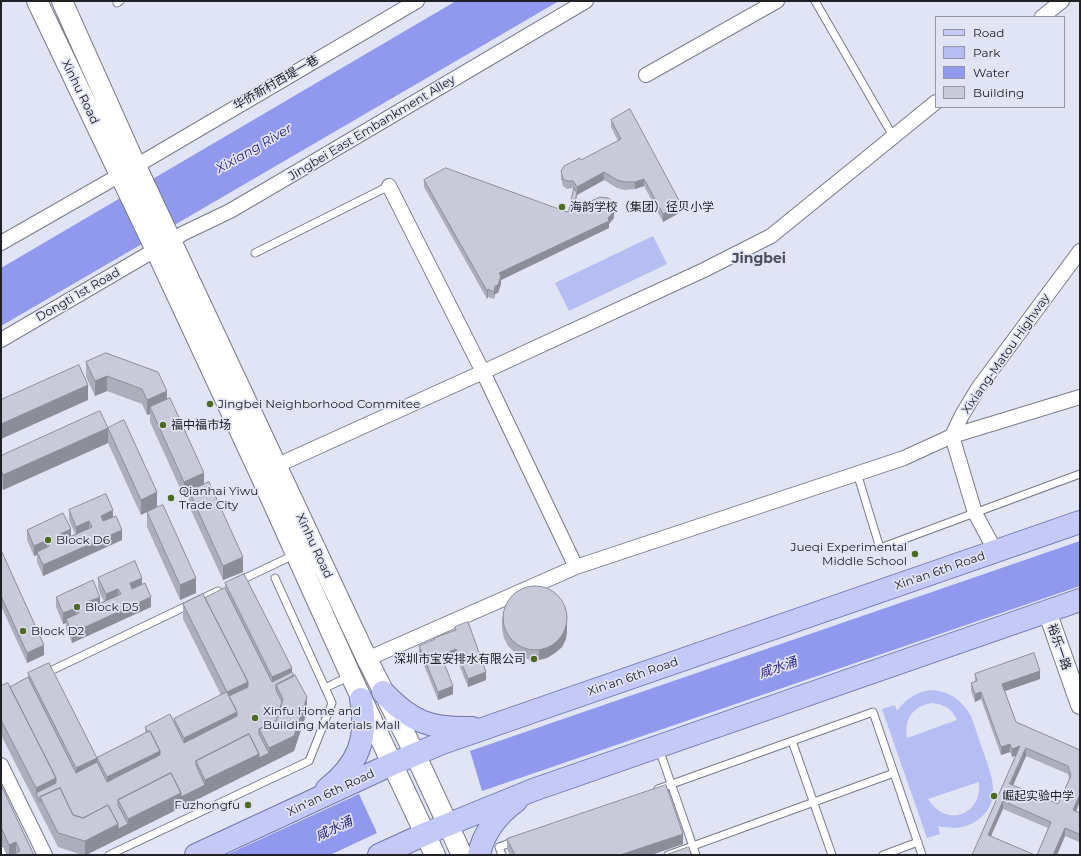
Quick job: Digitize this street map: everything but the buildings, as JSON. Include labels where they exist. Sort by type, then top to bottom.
[{"type":"main road","name":"Xinhu Road","points":[[36,1],[130,175],[268,470],[415,754],[462,855]]},
{"type":"main road","name":"Xinhu Road","points":[[62,1],[130,175]]},
{"type":"main road","name":"Xinhu Road","points":[[268,470],[296,554],[350,676],[435,855]]},
{"type":"main road","name":"Xin'an 6th Road","points":[[196,855],[392,764],[442,743],[1080,522]]},
{"type":"main road","points":[[379,855],[448,824],[533,790],[1080,600]]},
{"type":"main road","points":[[383,692],[396,707],[424,724],[450,728],[487,728]]},
{"type":"main road","points":[[309,803],[332,785],[346,771],[354,760],[363,738],[364,714],[361,699]]},
{"type":"main road","points":[[479,855],[485,837],[498,817],[511,805],[533,790]]},
{"type":"street","name":"华侨新村西堤一巷","points":[[1,243],[130,175],[417,1]]},
{"type":"street","name":"Jingbei East Embankment Alley","points":[[162,242],[230,211],[586,1]]},
{"type":"street","points":[[646,75],[777,1]]},
{"type":"street","points":[[1043,16],[1062,1]]},
{"type":"street","points":[[268,470],[704,270],[771,236],[935,103]]},
{"type":"street","points":[[389,186],[483,372],[576,567]]},
{"type":"street","name":"Dongti 1st Road","points":[[1,340],[162,242]]},
{"type":"street","name":"Xixiang-Matou Highway","points":[[952,436],[962,415],[979,387],[1080,251]]},
{"type":"street","points":[[367,659],[576,567],[904,458],[952,436],[1080,397]]},
{"type":"street","points":[[952,436],[975,513],[996,552]]},
{"type":"street","name":"裕乐一路","points":[[1047,611],[1080,705]]},
{"type":"street","points":[[1,765],[44,855]]},
{"type":"lane","points":[[815,1],[893,136]]},
{"type":"lane","points":[[255,253],[389,186]]},
{"type":"lane","points":[[857,474],[880,548],[1080,474]]},
{"type":"lane","points":[[232,585],[296,554]]},
{"type":"lane","points":[[109,855],[310,761],[332,703],[275,578]]},
{"type":"lane","points":[[37,677],[224,588]]},
{"type":"lane","points":[[326,688],[350,676]]},
{"type":"lane","points":[[649,793],[873,712],[922,855]]},
{"type":"lane","points":[[792,741],[832,855]]},
{"type":"lane","points":[[658,746],[696,855]]},
{"type":"lane","points":[[668,855],[894,772]]},
{"type":"lane","points":[[502,855],[499,847],[521,839]]},
{"type":"lane","points":[[882,855],[918,842]]},
{"type":"lane","points":[[1,850],[4,855]]},
{"type":"green space","points":[[653,236],[667,264],[569,311],[555,283]]},
{"type":"green space","points":[[930,690],[949,694],[959,701],[967,710],[971,716],[986,760],[992,778],[993,787],[991,804],[979,819],[969,825],[959,827],[949,828],[938,826],[940,834],[927,838],[882,709],[895,705],[897,711],[911,697]],"holes":[[[932,703],[947,708],[953,713],[957,720],[907,738],[906,731],[911,714],[920,707]],[[979,782],[978,794],[975,803],[969,810],[961,814],[953,815],[944,813],[935,808],[928,799]]]},
{"type":"water","name":"Xixiang River","points":[[456,1],[559,1],[1,326],[1,268]]},
{"type":"water","name":"咸水涌","points":[[1080,541],[1080,586],[482,791],[470,751]]},
{"type":"water","name":"咸水涌","points":[[359,794],[377,833],[330,855],[226,855]]},
{"type":"place","name":"海韵学校（集团）径贝小学","points":[[562,207]]},
{"type":"place","name":"Jingbei Neighborhood Commitee","points":[[210,404]]},
{"type":"place","name":"福中福市场","points":[[163,425]]},
{"type":"place","name":"Qianhai Yiwu Trade City","points":[[171,498]]},
{"type":"place","name":"Block D6","points":[[48,540]]},
{"type":"place","name":"Jueqi Experimental Middle School","points":[[915,554]]},
{"type":"place","name":"Block D5","points":[[77,607]]},
{"type":"place","name":"Block D2","points":[[23,631]]},
{"type":"place","name":"深圳市宝安排水有限公司","points":[[534,659]]},
{"type":"place","name":"Xinfu Home and Building Materials Mall","points":[[255,718]]},
{"type":"place","name":"崛起实验中学","points":[[994,796]]},
{"type":"place","name":"Fuzhongfu","points":[[248,805]]},
{"type":"district","name":"Jingbei","points":[[759,259]]}]
